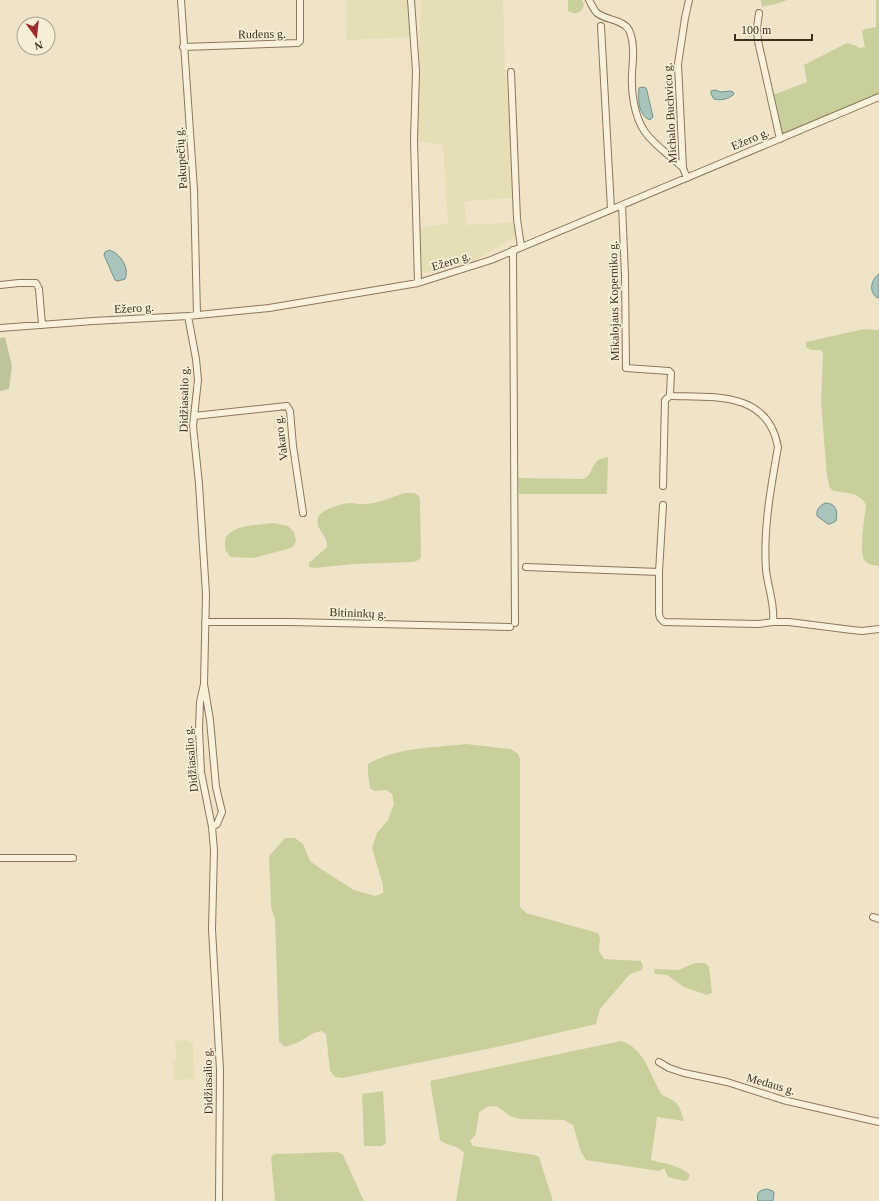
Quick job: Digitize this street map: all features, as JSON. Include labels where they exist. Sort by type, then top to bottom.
[{"type":"street","name":"Pakupečių g.","points":[[181,0],[183,48],[194,190],[197,315]]},
{"type":"street","name":"Rudens g.","points":[[183,48],[298,44],[300,41],[300,0]]},
{"type":"street","points":[[411,0],[416,71],[414,140],[418,283]]},
{"type":"street","points":[[589,0],[596,12],[601,26],[611,210]]},
{"type":"street","name":"Michalo Buchvico g.","points":[[687,178],[683,168],[678,64],[689,0]]},
{"type":"street","points":[[596,12],[604,17],[625,25],[630,32],[633,52],[633,95],[636,114],[650,139],[683,168]]},
{"type":"street","points":[[759,13],[757,28],[758,41],[780,139]]},
{"type":"street","points":[[601,26],[604,17]]},
{"type":"street","points":[[511,72],[517,219],[521,247]]},
{"type":"street","name":"Ežero g.","points":[[0,328],[188,316],[269,308],[418,283],[474,266],[879,97]]},
{"type":"street","name":"Mikalojaus Koperniko g.","points":[[622,205],[625,276],[626,368],[669,371],[671,373],[671,395]]},
{"type":"street","name":"Bitininkų g.","points":[[205,622],[512,625],[513,250]]},
{"type":"street","points":[[0,285],[36,283],[39,289],[42,325]]},
{"type":"street","name":"Didžiasalio g.","points":[[188,316],[196,359],[198,380],[193,426],[206,594],[204,684],[200,702],[199,730],[203,786],[212,828],[214,850],[212,929],[220,1070],[219,1201]]},
{"type":"street","points":[[663,486],[665,400],[671,395],[714,396],[746,404],[762,413],[772,427],[778,447],[768,509],[766,538],[766,570],[774,610],[774,622]]},
{"type":"street","name":"Vakaro g.","points":[[194,416],[287,406],[290,411],[293,446],[303,513]]},
{"type":"street","points":[[663,505],[659,572],[659,614],[660,618],[664,622],[759,624],[789,622],[862,631],[879,629]]},
{"type":"street","points":[[526,568],[659,572]]},
{"type":"street","points":[[204,684],[210,720],[216,787],[222,812],[217,824],[212,828]]},
{"type":"street","points":[[0,858],[73,858]]},
{"type":"street","name":"Medaus g.","points":[[659,1062],[669,1068],[684,1073],[727,1082],[790,1102],[879,1122]]},
{"type":"shaded area","points":[[346,0],[409,0],[411,37],[346,40]]},
{"type":"shaded area","points":[[421,0],[503,0],[505,68],[515,198],[464,201],[467,225],[517,222],[518,235],[474,261],[418,275],[419,228],[448,224],[443,145],[416,141]]},
{"type":"shaded area","points":[[186,1040],[193,1043],[194,1079],[174,1080],[173,1061],[176,1061],[175,1041]]},
{"type":"green space","points":[[568,0],[582,0],[584,5],[582,10],[575,13],[568,11]]},
{"type":"green space","points":[[761,0],[787,0],[762,7]]},
{"type":"green space","points":[[876,0],[879,0],[879,94],[782,135],[773,95],[807,82],[804,65],[847,43],[859,48],[865,47],[862,31],[876,27]]},
{"type":"green space","points":[[864,329],[879,330],[879,566],[871,565],[865,561],[863,557],[862,542],[866,505],[862,499],[854,494],[834,491],[830,488],[827,477],[821,402],[823,354],[821,350],[811,350],[806,347],[806,342]]},
{"type":"green space","points":[[5,337],[12,366],[9,389],[0,391],[0,338]]},
{"type":"green space","points":[[608,457],[607,494],[519,494],[518,478],[583,479],[588,476],[598,460]]},
{"type":"green space","points":[[405,493],[414,493],[419,496],[421,557],[419,560],[413,562],[354,564],[314,568],[309,567],[309,563],[327,547],[326,539],[318,526],[318,518],[323,512],[342,504],[371,503]]},
{"type":"green space","points":[[273,523],[288,526],[294,532],[296,540],[294,546],[253,558],[231,557],[227,552],[225,547],[226,537],[236,529],[252,525]]},
{"type":"green space","points":[[466,744],[511,749],[518,754],[520,759],[520,907],[526,913],[598,933],[600,939],[599,951],[604,959],[641,961],[643,966],[642,970],[630,974],[600,1009],[596,1024],[497,1047],[342,1078],[335,1077],[330,1071],[326,1034],[321,1031],[314,1033],[297,1043],[285,1047],[279,1042],[275,920],[271,907],[269,856],[285,838],[295,838],[303,844],[310,861],[354,890],[375,896],[383,893],[383,885],[372,848],[377,833],[388,820],[394,804],[392,794],[386,790],[374,791],[370,788],[368,764],[379,758],[403,751]]},
{"type":"green space","points":[[695,963],[705,963],[709,967],[712,993],[707,995],[684,987],[667,975],[655,974],[654,969],[678,970]]},
{"type":"green space","points":[[621,1041],[636,1050],[641,1056],[662,1095],[677,1104],[684,1121],[657,1117],[651,1160],[682,1169],[690,1175],[688,1180],[684,1181],[668,1177],[664,1168],[659,1171],[586,1160],[581,1152],[573,1125],[564,1120],[520,1119],[510,1116],[498,1107],[489,1106],[479,1112],[476,1134],[470,1141],[473,1146],[535,1155],[539,1157],[553,1201],[456,1201],[464,1153],[459,1148],[440,1140],[430,1081]]},
{"type":"green space","points":[[383,1091],[386,1143],[382,1146],[364,1146],[362,1094]]},
{"type":"green space","points":[[338,1152],[343,1155],[364,1201],[275,1201],[271,1157],[274,1154]]},
{"type":"water","points":[[639,88],[646,88],[647,91],[653,117],[650,120],[646,118],[641,111]]},
{"type":"water","points":[[715,90],[721,92],[730,91],[734,94],[722,100],[717,100],[714,99],[711,94],[711,91]]},
{"type":"water","points":[[109,250],[117,254],[123,262],[126,270],[125,279],[118,281],[115,280],[104,255],[105,252]]},
{"type":"water","points":[[879,274],[878,298],[873,293],[872,286],[874,279]]},
{"type":"water","points":[[825,503],[832,504],[837,514],[836,521],[830,524],[817,516],[817,511]]},
{"type":"water","points":[[767,1189],[773,1191],[774,1193],[773,1201],[758,1201],[757,1196],[759,1192]]}]
